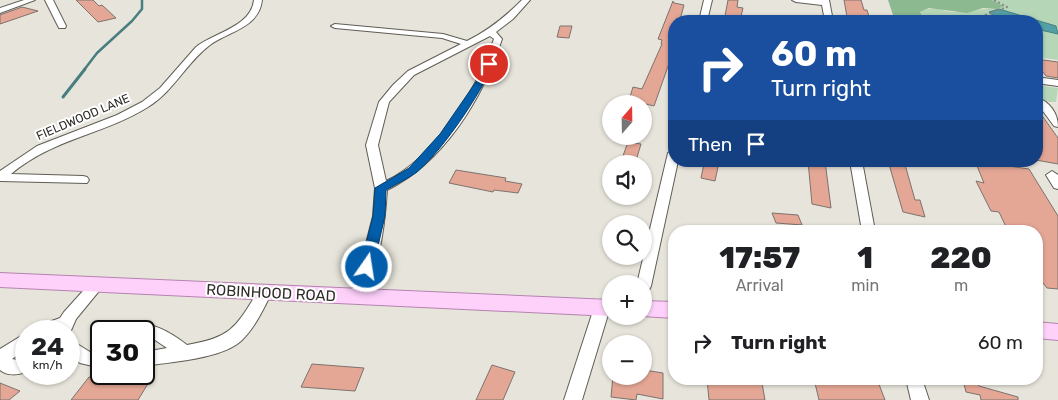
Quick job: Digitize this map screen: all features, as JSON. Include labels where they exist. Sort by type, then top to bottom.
[{"type":"main road","name":"ROBINHOOD ROAD","points":[[0,280],[602,308]]},
{"type":"main road","points":[[652,309],[668,310]]},
{"type":"main road","points":[[1043,331],[1058,332]]},
{"type":"street","points":[[0,11],[31,0]]},
{"type":"street","points":[[49,0],[62,26]]},
{"type":"street","name":"FIELDWOOD LANE","points":[[0,177],[23,159],[42,148],[116,119],[147,103],[166,88],[196,50],[250,18],[258,7],[258,0]]},
{"type":"street","points":[[357,296],[367,267],[379,216],[381,188],[372,145],[384,102],[411,73],[491,32],[510,17],[526,0]]},
{"type":"street","points":[[704,15],[708,0]]},
{"type":"street","points":[[796,0],[826,2],[828,15]]},
{"type":"street","points":[[335,26],[443,36],[466,44]]},
{"type":"street","points":[[381,188],[413,170],[443,136],[464,108],[482,79],[495,49],[498,39],[491,32]]},
{"type":"street","points":[[1043,81],[1058,83]]},
{"type":"street","points":[[1043,104],[1058,124]]},
{"type":"street","points":[[646,275],[671,167]]},
{"type":"street","points":[[857,167],[868,225]]},
{"type":"street","points":[[0,177],[83,180]]},
{"type":"street","points":[[67,320],[97,285]]},
{"type":"street","points":[[155,357],[221,344],[234,337],[252,315],[265,292]]},
{"type":"street","points":[[573,400],[602,322]]},
{"type":"street","points":[[155,333],[183,352]]},
{"type":"street","points":[[15,348],[1,360],[8,367],[15,367]]},
{"type":"street","points":[[916,385],[920,400]]},
{"type":"path","points":[[985,15],[1007,7],[994,0]]},
{"type":"green space","points":[[888,0],[992,0],[1004,6],[997,9],[983,8],[967,13],[929,8],[920,12],[922,15],[893,15]]},
{"type":"green space","points":[[992,0],[1058,0],[1058,60],[1043,58],[1043,15],[922,15],[920,12],[935,8],[951,12],[997,9],[1003,5]]},
{"type":"green space","points":[[1043,86],[1058,88],[1056,102],[1043,100]]},
{"type":"water","points":[[999,9],[1019,15],[993,15],[989,12]]},
{"type":"water","points":[[1043,22],[1056,26],[1058,34],[1043,31]]},
{"type":"building","points":[[76,0],[93,0],[99,6],[102,5],[116,18],[98,22]]},
{"type":"building","points":[[728,0],[738,0],[737,7],[743,8],[741,15],[725,15]]},
{"type":"building","points":[[844,0],[861,0],[864,10],[867,10],[868,15],[847,15]]},
{"type":"building","points":[[673,1],[674,3],[684,5],[681,15],[668,15],[668,66],[654,106],[652,106],[652,95],[631,95],[633,87],[642,89],[662,44],[662,40],[658,39]]},
{"type":"building","points":[[22,7],[38,11],[0,24],[0,15]]},
{"type":"building","points":[[560,26],[572,26],[569,38],[557,37]]},
{"type":"building","points":[[1043,60],[1058,62],[1058,78],[1046,76],[1043,72]]},
{"type":"building","points":[[1043,117],[1058,138],[1058,164],[1043,161]]},
{"type":"building","points":[[627,145],[641,145],[638,155],[623,155]]},
{"type":"building","points":[[703,167],[718,167],[715,181],[701,178]]},
{"type":"building","points":[[809,167],[826,167],[831,208],[812,204]]},
{"type":"building","points":[[890,167],[906,167],[915,200],[920,200],[925,217],[903,212]]},
{"type":"building","points":[[977,167],[1029,169],[1058,216],[1058,289],[1047,288],[1043,283],[1043,225],[1005,225],[999,212],[991,211],[976,181],[984,183]]},
{"type":"building","points":[[456,170],[506,178],[505,181],[522,184],[518,193],[494,190],[493,192],[449,183]]},
{"type":"building","points":[[772,213],[798,215],[802,225],[776,223]]},
{"type":"building","points":[[312,364],[364,368],[355,391],[301,387]]},
{"type":"building","points":[[492,365],[515,372],[503,400],[476,400]]},
{"type":"building","points":[[652,371],[663,373],[663,399],[637,394],[636,400],[611,397],[612,385],[652,385]]},
{"type":"building","points":[[89,377],[90,385],[147,385],[138,400],[71,400]]},
{"type":"building","points":[[0,383],[20,391],[9,400],[0,400]]},
{"type":"building","points":[[708,385],[762,385],[765,400],[709,400]]},
{"type":"building","points":[[815,385],[879,385],[885,400],[819,400]]},
{"type":"building","points":[[964,385],[978,385],[1018,397],[1018,400],[981,400],[980,395],[966,392]]},
{"type":"waterway","points":[[84,70],[97,53],[132,21],[142,9],[142,0]]},
{"type":"waterway","points":[[63,97],[85,69]]},
{"type":"route","points":[[367,267],[379,216],[381,188],[413,170],[443,136],[464,108],[489,64]]}]
